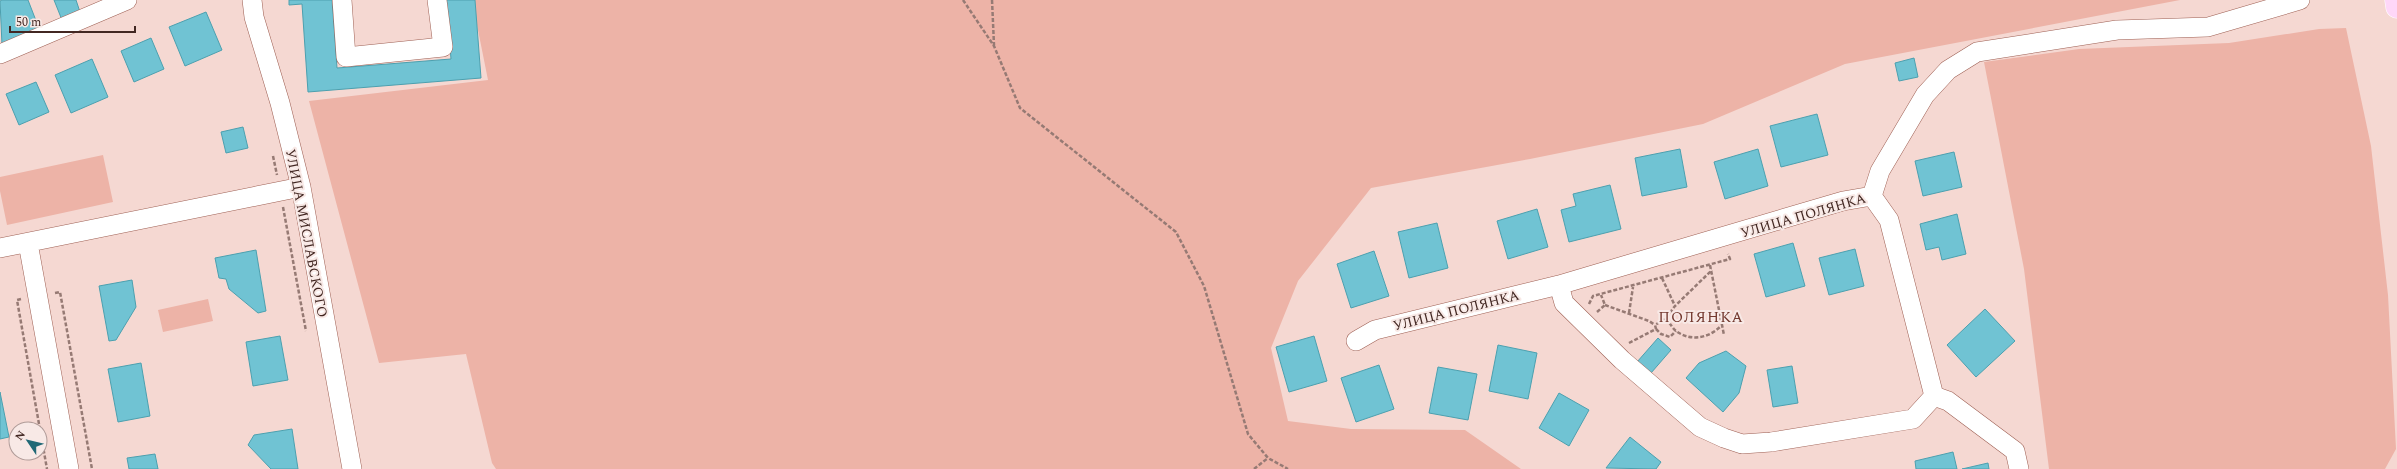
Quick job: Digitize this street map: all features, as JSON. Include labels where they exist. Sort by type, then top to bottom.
[{"type":"main road","points":[[2396,0],[2397,7]]},
{"type":"street","points":[[0,54],[127,0]]},
{"type":"street","name":"УЛИЦА МИСЛАВСКОГО","points":[[252,0],[254,17],[280,103],[301,187],[352,469]]},
{"type":"street","points":[[342,0],[346,57],[443,47],[437,0]]},
{"type":"street","name":"УЛИЦА ПОЛЯНКА","points":[[1356,341],[1375,330],[1559,284],[1721,238],[1843,201],[1872,196],[1880,172],[1926,95],[1948,70],[1977,52],[2118,30],[2208,27],[2300,0]]},
{"type":"street","points":[[0,248],[301,187]]},
{"type":"street","points":[[1872,196],[1890,220],[1934,396]]},
{"type":"street","points":[[28,243],[69,469]]},
{"type":"street","points":[[1559,284],[1564,302],[1622,360],[1700,427],[1742,444],[1771,442],[1913,420],[1934,396]]},
{"type":"street","points":[[1934,396],[1948,401],[2015,450],[2019,469]]},
{"type":"path","points":[[963,0],[994,46],[1020,108],[1176,232],[1204,286],[1248,434],[1268,458],[1288,469]]},
{"type":"path","points":[[992,0],[994,46]]},
{"type":"path","points":[[1589,307],[1589,301],[1593,296],[1601,296],[1730,259],[1721,238]]},
{"type":"path","points":[[1710,265],[1724,335]]},
{"type":"path","points":[[1655,325],[1665,319],[1675,306],[1712,270]]},
{"type":"path","points":[[1662,278],[1675,306]]},
{"type":"path","points":[[1630,313],[1633,286]]},
{"type":"path","points":[[60,292],[92,469]]},
{"type":"path","points":[[1601,296],[1605,305],[1630,313],[1655,325]]},
{"type":"path","points":[[17,300],[47,469]]},
{"type":"path","points":[[1600,317],[1594,312],[1599,311],[1605,305]]},
{"type":"path","points":[[1665,319],[1676,331],[1695,338],[1707,336],[1721,325]]},
{"type":"path","points":[[1655,325],[1656,329],[1661,334],[1670,337],[1676,331]]},
{"type":"path","points":[[1626,344],[1656,329]]},
{"type":"path","points":[[1254,469],[1268,458]]},
{"type":"shaded area","points":[[472,0],[2180,0],[1845,64],[1703,124],[1530,159],[1371,188],[1298,281],[1271,348],[1288,421],[1351,429],[1465,430],[1521,469],[496,469],[492,463],[466,354],[379,363],[309,101],[488,80]]},
{"type":"shaded area","points":[[2346,28],[2371,146],[2388,295],[2396,449],[2385,469],[2049,469],[2024,269],[1984,62],[2079,49],[2229,43],[2319,29]]},
{"type":"shaded area","points":[[103,155],[113,202],[7,225],[0,191],[0,177]]},
{"type":"shaded area","points":[[208,299],[213,321],[163,332],[158,310]]},
{"type":"building","points":[[28,0],[40,31],[2,45],[0,1]]},
{"type":"building","points":[[54,0],[76,0],[80,12],[62,20]]},
{"type":"building","points":[[289,0],[332,0],[337,68],[451,59],[446,0],[475,0],[481,78],[308,92],[302,4],[289,5]]},
{"type":"building","points":[[206,12],[222,50],[185,66],[169,27]]},
{"type":"building","points":[[151,38],[164,69],[134,82],[121,51]]},
{"type":"building","points":[[1914,58],[1918,77],[1899,81],[1895,63]]},
{"type":"building","points":[[92,59],[108,97],[71,113],[55,75]]},
{"type":"building","points":[[36,82],[49,112],[19,125],[6,94]]},
{"type":"building","points":[[1817,114],[1828,155],[1781,167],[1770,126]]},
{"type":"building","points":[[243,127],[248,148],[226,153],[221,132]]},
{"type":"building","points":[[1680,149],[1687,187],[1642,196],[1635,158]]},
{"type":"building","points":[[1758,149],[1768,186],[1725,199],[1714,162]]},
{"type":"building","points":[[1954,152],[1962,187],[1923,196],[1915,161]]},
{"type":"building","points":[[1610,185],[1621,229],[1569,242],[1561,210],[1576,206],[1573,194]]},
{"type":"building","points":[[1537,209],[1548,247],[1508,259],[1497,221]]},
{"type":"building","points":[[1957,214],[1966,254],[1942,260],[1939,247],[1926,250],[1920,224]]},
{"type":"building","points":[[1437,223],[1448,268],[1409,278],[1398,232]]},
{"type":"building","points":[[1793,243],[1805,286],[1766,297],[1754,254]]},
{"type":"building","points":[[1855,249],[1864,286],[1829,295],[1819,258]]},
{"type":"building","points":[[256,250],[266,311],[258,313],[229,289],[226,279],[219,278],[215,258]]},
{"type":"building","points":[[1374,251],[1389,296],[1351,308],[1337,264]]},
{"type":"building","points":[[132,280],[136,307],[116,340],[109,341],[99,286]]},
{"type":"building","points":[[1985,309],[2015,341],[1976,377],[1947,345]]},
{"type":"building","points":[[280,336],[288,380],[253,386],[246,342]]},
{"type":"building","points":[[1314,336],[1327,381],[1289,392],[1276,347]]},
{"type":"building","points":[[1658,338],[1671,350],[1651,373],[1637,362]]},
{"type":"building","points":[[1498,345],[1537,353],[1528,399],[1489,391]]},
{"type":"building","points":[[1726,351],[1746,366],[1739,393],[1723,412],[1686,378],[1699,363]]},
{"type":"building","points":[[141,363],[150,416],[118,422],[108,369]]},
{"type":"building","points":[[1379,365],[1394,409],[1356,422],[1341,378]]},
{"type":"building","points":[[1792,366],[1798,403],[1773,407],[1767,370]]},
{"type":"building","points":[[1438,367],[1477,374],[1468,420],[1429,413]]},
{"type":"building","points":[[0,392],[8,437],[0,439]]},
{"type":"building","points":[[1559,393],[1589,410],[1569,446],[1539,428]]},
{"type":"building","points":[[292,429],[298,469],[271,469],[248,445],[254,435]]},
{"type":"building","points":[[1630,437],[1661,462],[1656,469],[1606,468]]},
{"type":"building","points":[[1953,452],[1957,469],[1916,469],[1915,461]]},
{"type":"building","points":[[155,454],[158,469],[129,469],[127,458]]},
{"type":"building","points":[[1988,463],[1989,469],[1962,469]]},
{"type":"district","name":"ПОЛЯНКА","points":[[1701,317]]}]
